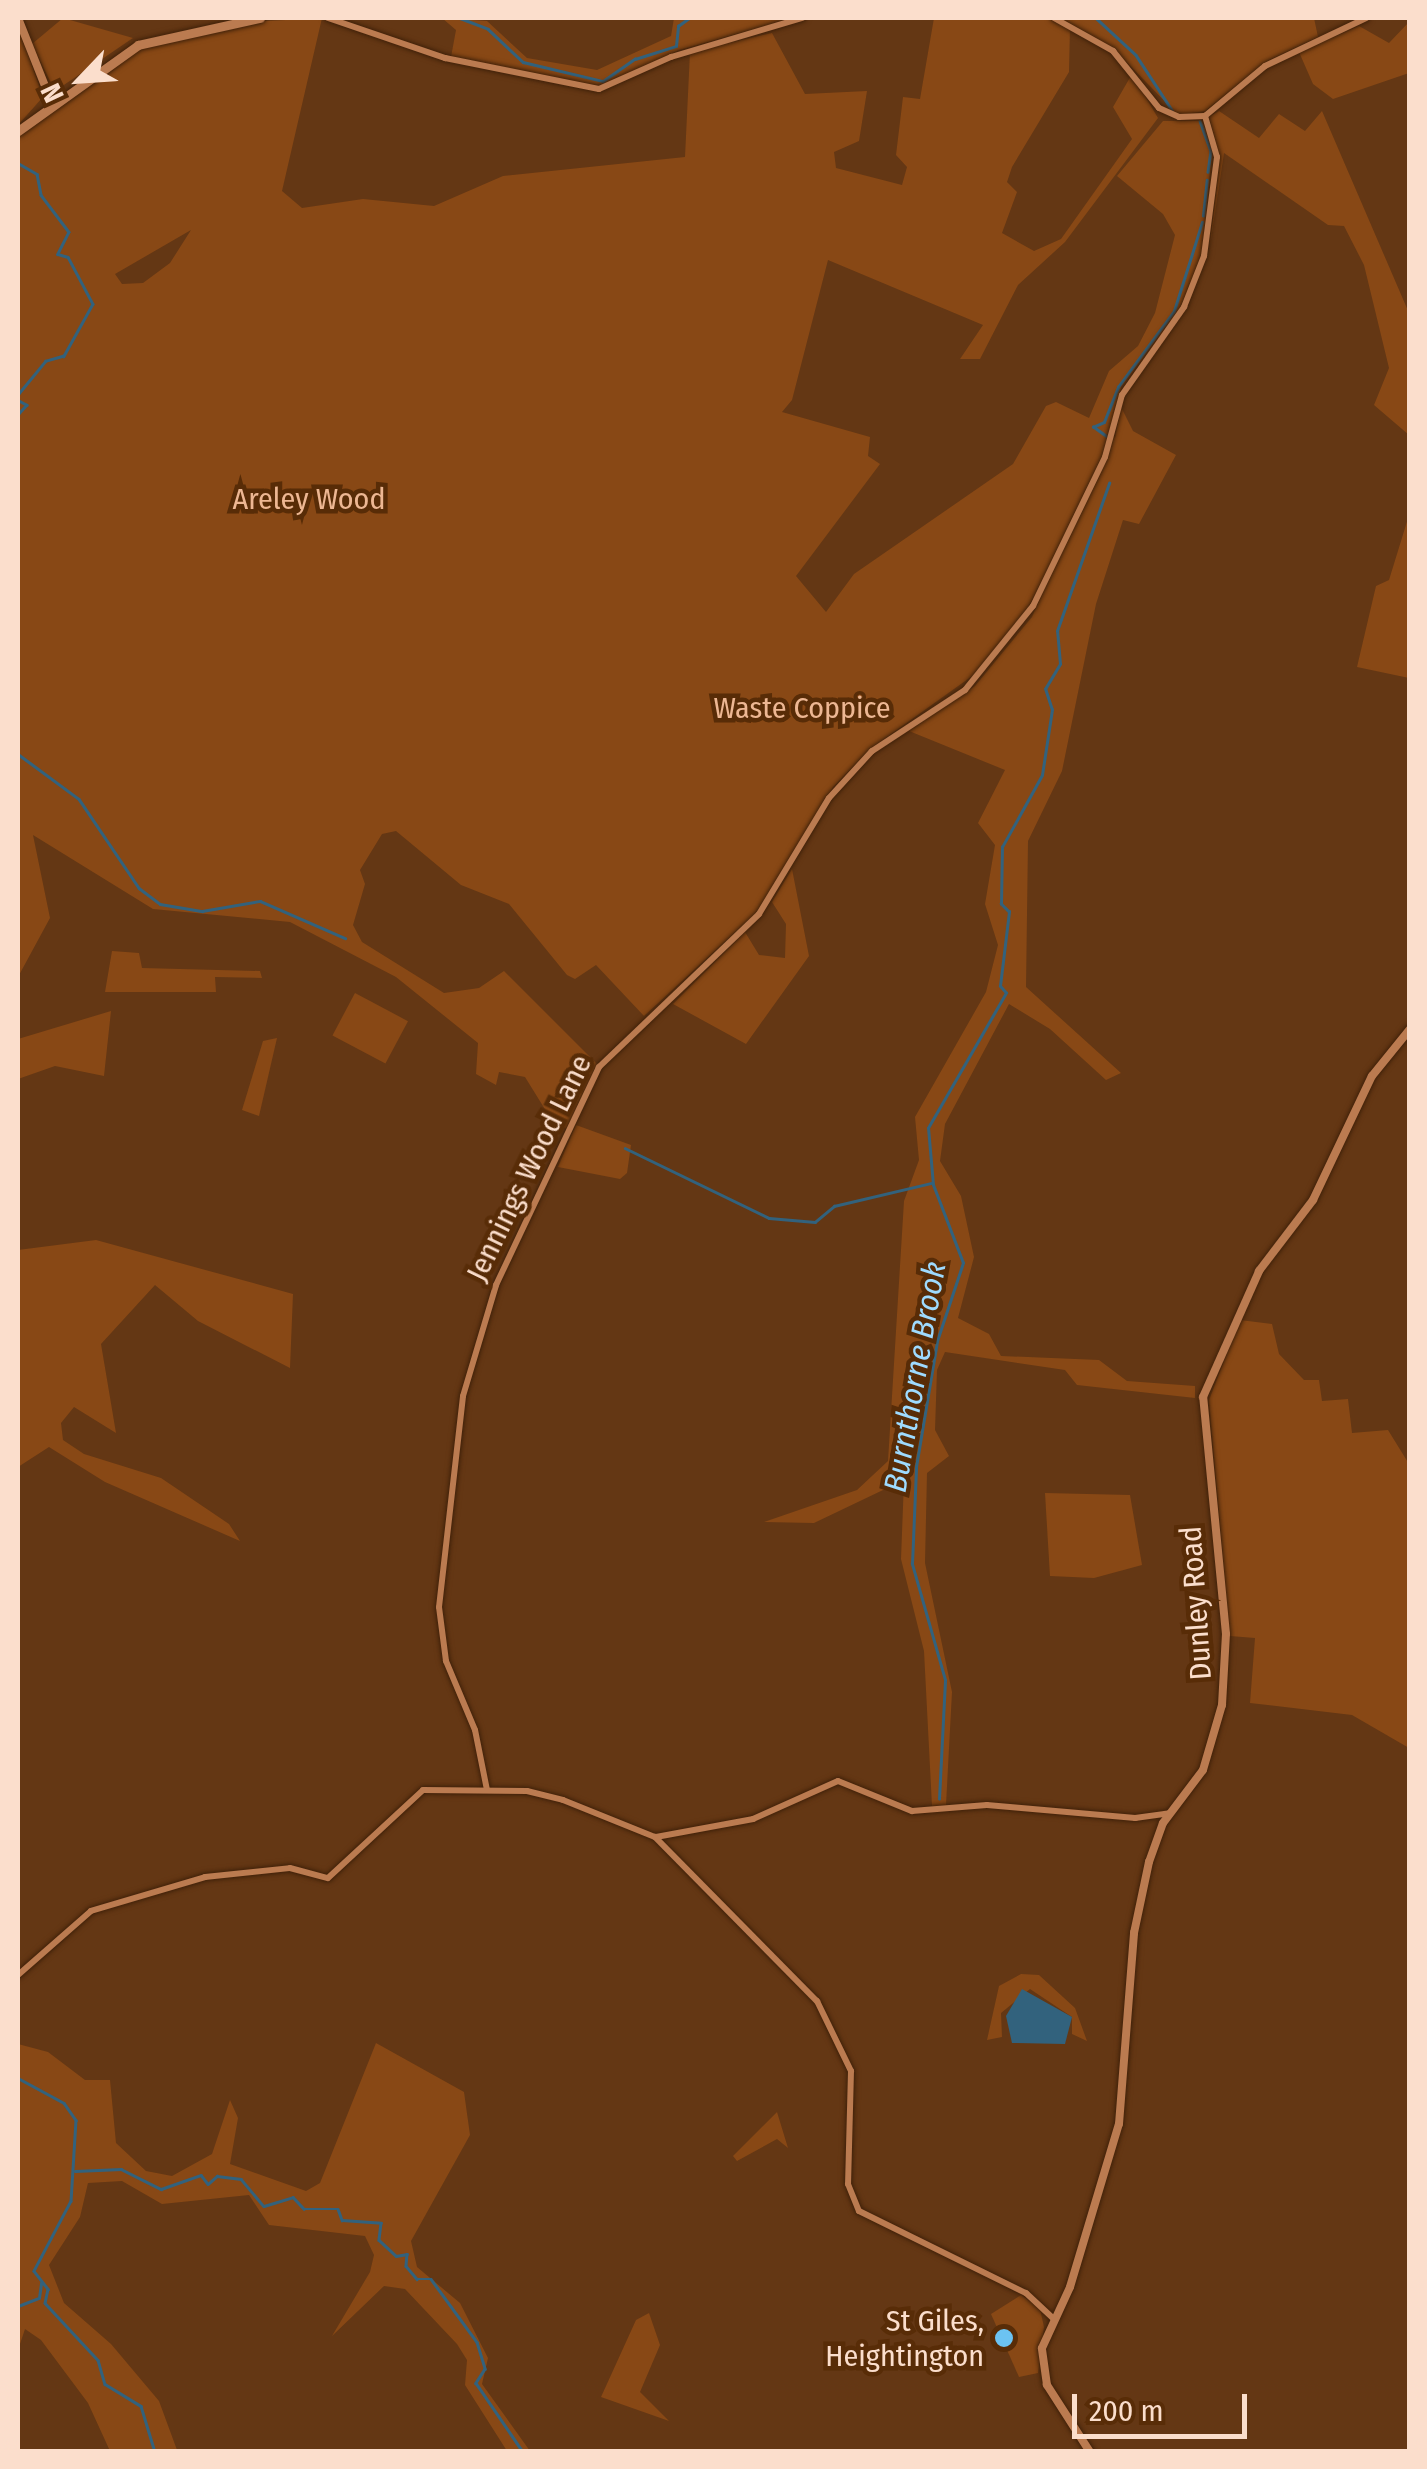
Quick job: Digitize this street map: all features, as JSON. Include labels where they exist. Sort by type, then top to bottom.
[{"type":"main road","points":[[18,131],[51,101],[151,39],[260,18]]},
{"type":"street","points":[[18,18],[51,101]]},
{"type":"street","points":[[328,18],[445,58],[599,89],[671,56],[802,18]]},
{"type":"street","points":[[1054,18],[1113,51],[1166,114],[1205,116],[1265,66],[1366,18]]},
{"type":"street","name":"Jennings Wood Lane","points":[[487,1790],[475,1730],[446,1661],[438,1606],[464,1396],[496,1285],[599,1066],[759,914],[830,798],[872,751],[965,690],[1033,606],[1104,457],[1122,395],[1180,313],[1202,262],[1217,157],[1205,116]]},
{"type":"street","name":"Dunley Road","points":[[1090,2452],[1042,2374],[1053,2318],[1070,2287],[1119,2124],[1134,1934],[1156,1838],[1208,1759],[1225,1688],[1202,1411],[1206,1385],[1259,1272],[1312,1200],[1372,1076],[1410,1028]]},
{"type":"street","points":[[655,1837],[754,1819],[838,1781],[912,1810],[987,1804],[1135,1818],[1170,1813]]},
{"type":"street","points":[[18,1975],[91,1912],[205,1877],[290,1868],[328,1878],[415,1794],[487,1790],[544,1794],[655,1837],[812,1994],[840,2039],[851,2071],[848,2184],[856,2208],[1026,2293],[1053,2318]]},
{"type":"green space","points":[[63,18],[133,38],[55,91],[32,44]]},
{"type":"green space","points":[[322,18],[282,191],[302,208],[363,199],[434,206],[503,176],[685,157],[690,52],[772,33],[805,94],[867,91],[859,141],[834,152],[836,168],[902,185],[907,167],[896,155],[903,97],[920,99],[934,18],[1049,18],[1070,27],[1069,72],[1012,167],[1007,182],[1017,192],[1002,233],[1034,251],[1061,239],[1132,139],[1113,107],[1132,74],[1158,118],[1065,242],[1018,285],[980,359],[960,359],[983,325],[828,260],[792,400],[782,412],[870,437],[868,456],[880,464],[796,576],[826,612],[854,574],[1013,464],[1046,406],[1056,402],[1089,418],[1109,371],[1138,346],[1155,313],[1175,235],[1163,214],[1117,176],[1163,121],[1201,121],[1207,132],[1212,151],[1202,257],[1183,303],[1121,387],[1109,434],[1115,438],[1121,407],[1133,431],[1176,455],[1139,524],[1123,520],[1096,604],[1062,771],[1028,841],[1026,987],[1121,1073],[1106,1080],[1050,1029],[1009,1004],[945,1124],[940,1161],[961,1196],[974,1257],[958,1318],[989,1334],[1001,1356],[1099,1360],[1127,1381],[1195,1386],[1195,1398],[1077,1385],[1065,1370],[945,1352],[937,1370],[935,1430],[949,1456],[927,1473],[925,1563],[952,1692],[946,1805],[932,1806],[924,1651],[901,1559],[904,1480],[814,1523],[764,1522],[857,1490],[888,1461],[904,1201],[919,1160],[915,1117],[986,992],[998,945],[985,904],[995,845],[978,823],[1005,770],[909,731],[975,686],[1032,617],[1070,529],[1026,611],[982,669],[870,749],[833,787],[758,911],[644,1016],[596,965],[575,979],[567,975],[509,904],[461,885],[396,831],[382,834],[360,870],[365,884],[353,925],[362,942],[444,993],[479,988],[504,971],[597,1064],[567,1129],[551,1119],[525,1077],[499,1072],[496,1085],[476,1074],[478,1043],[396,977],[290,922],[153,909],[33,835],[50,918],[18,977],[18,137],[139,48],[251,22]],"holes":[[[191,230],[170,263],[143,283],[122,284],[115,274]]]},
{"type":"green space","points":[[442,18],[487,21],[527,58],[597,70],[671,36],[674,18],[794,18],[679,50],[601,86],[451,57],[456,30]]},
{"type":"green space","points":[[1059,18],[1314,18],[1318,37],[1267,61],[1205,111],[1178,115],[1112,47]]},
{"type":"green space","points":[[1409,22],[1409,73],[1333,99],[1313,84],[1299,52],[1359,26],[1389,43]]},
{"type":"green space","points":[[18,26],[43,97],[18,125]]},
{"type":"green space","points":[[1219,111],[1259,138],[1279,114],[1305,131],[1322,111],[1409,313],[1409,435],[1374,405],[1389,368],[1364,265],[1344,226],[1328,225],[1224,153],[1210,246],[1220,157],[1209,117]]},
{"type":"green space","points":[[1409,515],[1409,678],[1357,667],[1376,586],[1389,580]]},
{"type":"green space","points":[[792,869],[809,956],[746,1044],[673,1004],[745,932],[759,955],[785,958],[786,924],[772,902]]},
{"type":"green space","points":[[112,951],[139,953],[142,968],[260,971],[262,978],[215,977],[216,992],[105,992]]},
{"type":"green space","points":[[355,993],[408,1021],[385,1064],[332,1035]]},
{"type":"green space","points":[[111,1011],[104,1076],[55,1066],[18,1079],[18,1039]]},
{"type":"green space","points":[[277,1038],[259,1116],[242,1110],[263,1041]]},
{"type":"green space","points":[[576,1125],[631,1145],[627,1173],[620,1179],[558,1167]]},
{"type":"green space","points":[[96,1240],[293,1294],[290,1368],[198,1321],[155,1285],[101,1344],[116,1433],[74,1407],[61,1423],[63,1440],[84,1454],[161,1478],[229,1524],[240,1541],[105,1482],[49,1447],[18,1467],[18,1250]]},
{"type":"green space","points":[[1240,1320],[1272,1324],[1279,1354],[1304,1380],[1319,1380],[1322,1401],[1348,1399],[1352,1433],[1388,1430],[1409,1464],[1409,1748],[1352,1715],[1250,1703],[1255,1638],[1230,1636],[1209,1400]]},
{"type":"green space","points":[[1045,1493],[1130,1495],[1142,1565],[1094,1578],[1050,1576]]},
{"type":"green space","points":[[1021,1974],[1039,1975],[1075,2008],[1087,2041],[1072,2034],[1072,2017],[1030,1989],[1001,2013],[1002,2037],[987,2040],[999,1986]]},
{"type":"green space","points":[[376,2043],[464,2092],[470,2135],[411,2241],[417,2267],[460,2303],[488,2358],[482,2384],[530,2451],[507,2451],[465,2385],[467,2360],[457,2344],[405,2289],[384,2286],[332,2336],[370,2272],[374,2255],[365,2236],[269,2225],[249,2195],[162,2204],[122,2181],[88,2183],[80,2217],[49,2265],[64,2303],[111,2344],[159,2401],[177,2450],[110,2451],[88,2403],[41,2340],[25,2329],[18,2350],[18,2044],[48,2052],[85,2080],[110,2080],[116,2143],[146,2171],[172,2176],[212,2154],[230,2100],[238,2118],[230,2164],[306,2191],[320,2183]]},
{"type":"green space","points":[[777,2112],[788,2148],[777,2139],[737,2161],[733,2156]]},
{"type":"green space","points":[[1021,2295],[1040,2309],[1044,2327],[1038,2373],[1019,2377],[991,2314]]},
{"type":"green space","points":[[649,2313],[660,2345],[640,2392],[669,2421],[601,2397],[636,2320]]},
{"type":"water","points":[[1022,1989],[1072,2017],[1065,2044],[1012,2043],[1006,2016]]},
{"type":"waterway","name":"Burnthorne Brook","points":[[460,18],[488,29],[523,62],[603,81],[635,59],[676,46],[678,26],[689,18]]},
{"type":"waterway","name":"Burnthorne Brook","points":[[692,18],[703,18]]},
{"type":"waterway","name":"Burnthorne Brook","points":[[1096,18],[1136,55],[1172,110]]},
{"type":"waterway","name":"Burnthorne Brook","points":[[1200,121],[1211,151],[1208,172]]},
{"type":"waterway","points":[[18,163],[37,174],[41,195],[69,232],[58,254],[68,257],[93,304],[64,356],[46,361],[18,395]]},
{"type":"waterway","name":"Burnthorne Brook","points":[[1203,216],[1207,180]]},
{"type":"waterway","name":"Burnthorne Brook","points":[[1107,437],[1093,427],[1104,422],[1118,387],[1174,311],[1202,222]]},
{"type":"waterway","points":[[18,400],[27,405],[18,415]]},
{"type":"waterway","name":"Burnthorne Brook","points":[[939,1799],[945,1680],[912,1564],[916,1467],[937,1341],[963,1263],[933,1185],[928,1128],[1006,993],[1000,986],[1009,912],[1001,904],[1002,847],[1042,775],[1052,710],[1045,689],[1060,664],[1057,631],[1109,483]]},
{"type":"waterway","points":[[18,754],[79,799],[139,888],[160,904],[202,911],[260,901],[345,938]]},
{"type":"waterway","points":[[625,1148],[769,1218],[815,1222],[834,1206],[931,1183]]},
{"type":"waterway","points":[[18,2078],[64,2103],[76,2120],[71,2201],[34,2271],[48,2289],[45,2303],[98,2360],[105,2384],[141,2406],[155,2452]]},
{"type":"waterway","points":[[75,2171],[121,2169],[161,2189],[201,2175],[208,2184],[217,2176],[241,2179],[264,2206],[293,2197],[304,2209],[338,2209],[342,2220],[381,2223],[379,2240],[396,2256],[407,2254],[406,2266],[417,2279],[431,2279],[477,2342],[485,2369],[476,2383],[523,2452]]},
{"type":"waterway","points":[[18,2306],[39,2298],[41,2283]]},
{"type":"place","name":"St Giles, Heightington","points":[[1004,2338]]},
{"type":"park label","name":"Areley Wood","points":[[309,499]]},
{"type":"park label","name":"Waste Coppice","points":[[802,708]]}]
